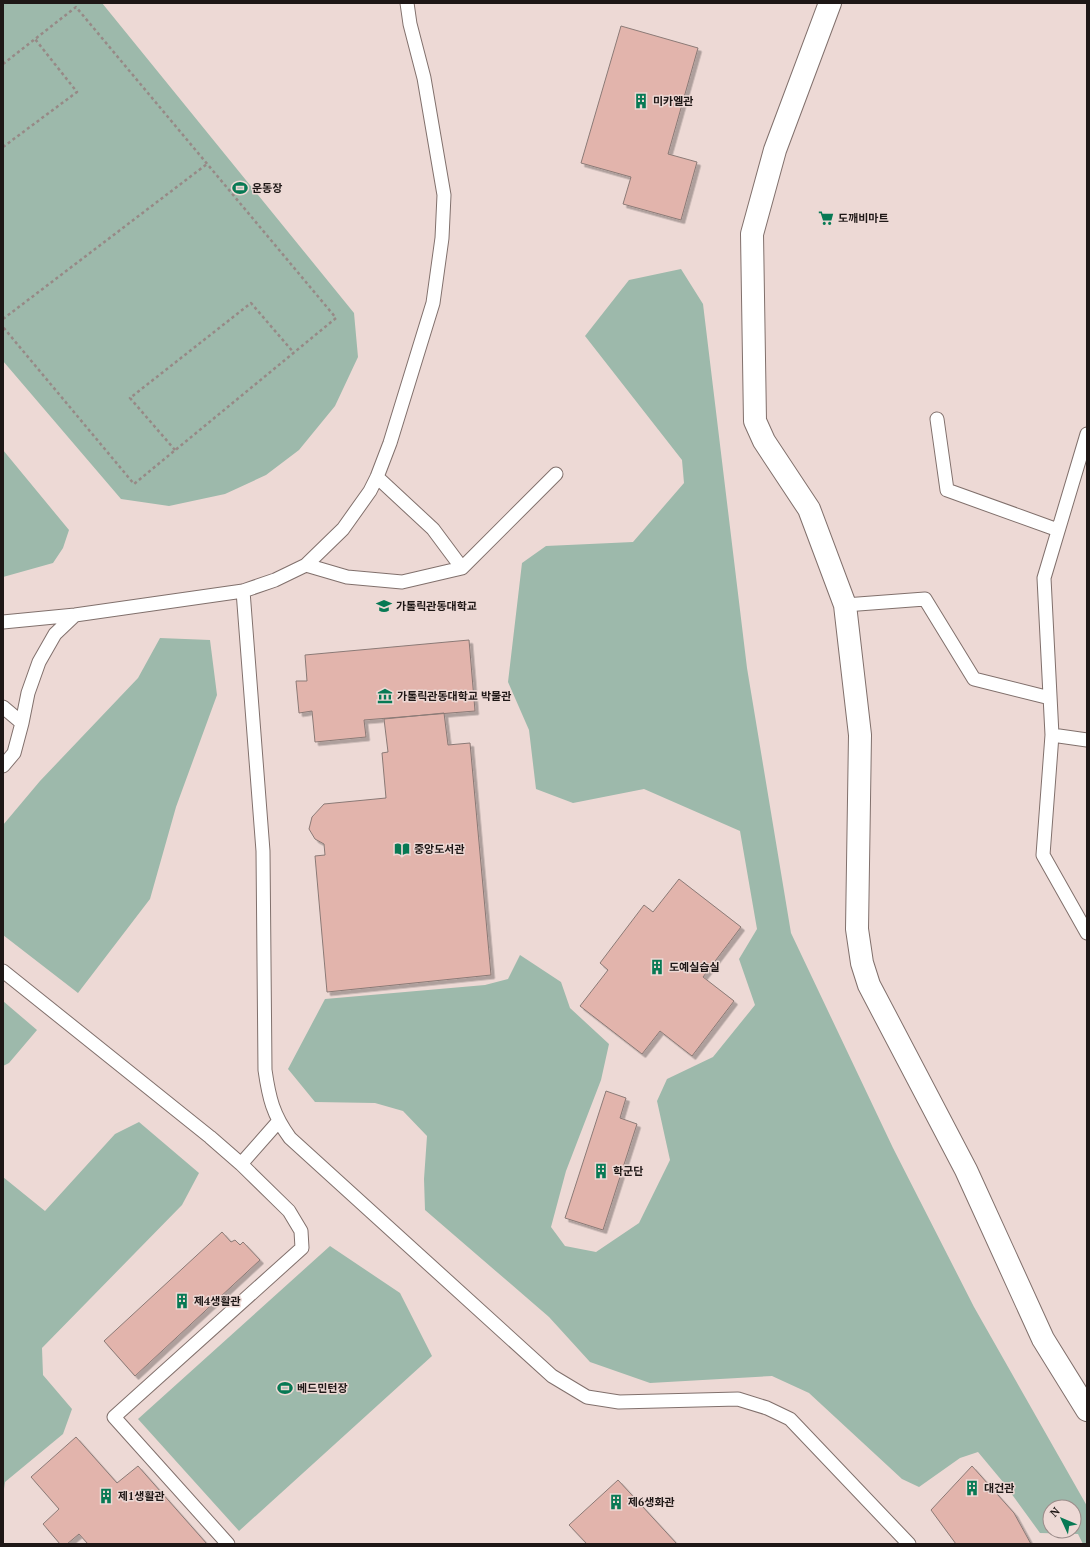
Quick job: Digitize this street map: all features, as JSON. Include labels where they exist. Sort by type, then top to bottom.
[{"type":"street","points":[[830,3],[775,150],[752,234],[755,421],[764,441],[809,509],[845,605],[860,735],[857,929],[862,963],[869,985],[966,1170],[1043,1339],[1087,1410]]},
{"type":"lane","points":[[3,622],[75,615],[243,591],[275,580],[306,564],[343,529],[370,491],[378,477],[390,443],[433,303],[442,231],[444,195],[424,78],[410,24],[407,3]]},
{"type":"lane","points":[[937,419],[947,490],[1058,530]]},
{"type":"lane","points":[[1087,434],[1044,578],[1052,735],[1043,856],[1087,932]]},
{"type":"lane","points":[[306,564],[347,577],[402,582],[462,568],[556,474]]},
{"type":"lane","points":[[378,477],[433,529],[462,568]]},
{"type":"lane","points":[[243,591],[263,851],[265,1070],[269,1099],[278,1122],[290,1138],[552,1376],[588,1397],[613,1401],[738,1399],[767,1408],[790,1419],[909,1544]]},
{"type":"lane","points":[[845,605],[925,599],[974,679],[1050,698]]},
{"type":"lane","points":[[3,766],[14,753],[28,693],[39,662],[55,634],[75,615]]},
{"type":"lane","points":[[3,707],[22,723]]},
{"type":"lane","points":[[1052,735],[1087,740]]},
{"type":"lane","points":[[3,970],[241,1164],[289,1211],[301,1231],[302,1248],[114,1418],[228,1544]]},
{"type":"lane","points":[[241,1164],[278,1122]]},
{"type":"path","points":[[3,64],[76,7],[336,318],[134,484],[3,327]]},
{"type":"path","points":[[3,147],[77,92],[35,39]]},
{"type":"path","points":[[3,319],[207,164]]},
{"type":"path","points":[[175,450],[130,398],[252,304],[294,353]]},
{"type":"green space","points":[[3,3],[102,3],[354,313],[358,357],[335,406],[299,450],[266,475],[225,494],[169,506],[121,499],[3,361]]},
{"type":"green space","points":[[681,269],[703,304],[747,668],[791,933],[893,1148],[974,1307],[1087,1506],[1087,1544],[1083,1544],[1080,1539],[1082,1539],[1082,1499],[1042,1499],[1042,1533],[1040,1533],[1003,1482],[978,1452],[960,1458],[919,1487],[902,1479],[809,1393],[772,1376],[650,1383],[590,1362],[549,1317],[425,1210],[424,1179],[427,1136],[403,1111],[375,1103],[315,1102],[288,1069],[325,999],[485,985],[508,979],[520,955],[561,982],[570,1008],[609,1044],[601,1080],[566,1171],[551,1227],[565,1246],[596,1252],[639,1223],[670,1160],[657,1101],[667,1079],[713,1057],[755,1005],[739,959],[757,929],[740,831],[644,789],[573,803],[536,789],[529,730],[508,682],[522,563],[546,546],[633,542],[684,483],[682,460],[585,336],[629,280]]},
{"type":"green space","points":[[3,450],[69,530],[63,548],[53,563],[3,577]]},
{"type":"green space","points":[[160,638],[210,640],[217,695],[176,807],[150,899],[78,993],[3,935],[3,825],[40,781],[138,678]]},
{"type":"green space","points":[[3,1001],[37,1030],[9,1063],[3,1066]]},
{"type":"green space","points":[[139,1122],[199,1173],[182,1205],[42,1348],[43,1375],[72,1409],[63,1434],[5,1482],[3,1496],[3,1177],[45,1211],[115,1134]]},
{"type":"green space","name":"베드민턴장","points":[[330,1246],[400,1293],[432,1356],[239,1531],[138,1419]]},
{"type":"building","name":"미카엘관","points":[[621,26],[698,48],[668,154],[697,162],[681,220],[623,204],[631,177],[581,163]]},
{"type":"building","name":"가톨릭관동대학교 박물관","points":[[469,640],[475,711],[364,720],[366,737],[315,742],[312,711],[299,713],[296,681],[307,681],[305,655]]},
{"type":"building","name":"중앙도서관","points":[[444,713],[448,745],[470,743],[491,975],[327,992],[315,856],[325,855],[324,844],[315,839],[309,829],[312,817],[324,804],[386,798],[382,753],[388,752],[384,719]]},
{"type":"building","name":"도예실습실","points":[[679,879],[741,927],[703,977],[734,1001],[692,1056],[660,1031],[642,1054],[580,1006],[608,970],[600,963],[644,905],[653,912]]},
{"type":"building","name":"학군단","points":[[606,1091],[626,1098],[620,1118],[637,1124],[603,1230],[565,1218]]},
{"type":"building","name":"제4생활관","points":[[222,1232],[231,1242],[235,1240],[240,1245],[243,1242],[260,1260],[135,1376],[104,1341]]},
{"type":"building","name":"제1생활관","points":[[76,1437],[117,1483],[138,1466],[207,1544],[88,1544],[79,1534],[67,1544],[60,1544],[43,1524],[59,1509],[31,1477]]},
{"type":"building","name":"대건관","points":[[972,1466],[1014,1513],[1031,1544],[956,1544],[931,1510]]},
{"type":"building","name":"제6생화관","points":[[618,1480],[677,1544],[587,1544],[569,1525]]},
{"type":"place","name":"미카엘관","points":[[641,101]]},
{"type":"place","name":"운동장","points":[[240,188]]},
{"type":"place","name":"도깨비마트","points":[[826,218]]},
{"type":"place","name":"가톨릭관동대학교","points":[[384,606]]},
{"type":"place","name":"가톨릭관동대학교 박물관","points":[[385,696]]},
{"type":"place","name":"중앙도서관","points":[[402,849]]},
{"type":"place","name":"도예실습실","points":[[657,967]]},
{"type":"place","name":"학군단","points":[[601,1171]]},
{"type":"place","name":"제4생활관","points":[[182,1301]]},
{"type":"place","name":"베드민턴장","points":[[285,1388]]},
{"type":"place","name":"대건관","points":[[972,1488]]},
{"type":"place","name":"제1생활관","points":[[106,1496]]},
{"type":"place","name":"제6생화관","points":[[616,1502]]}]
